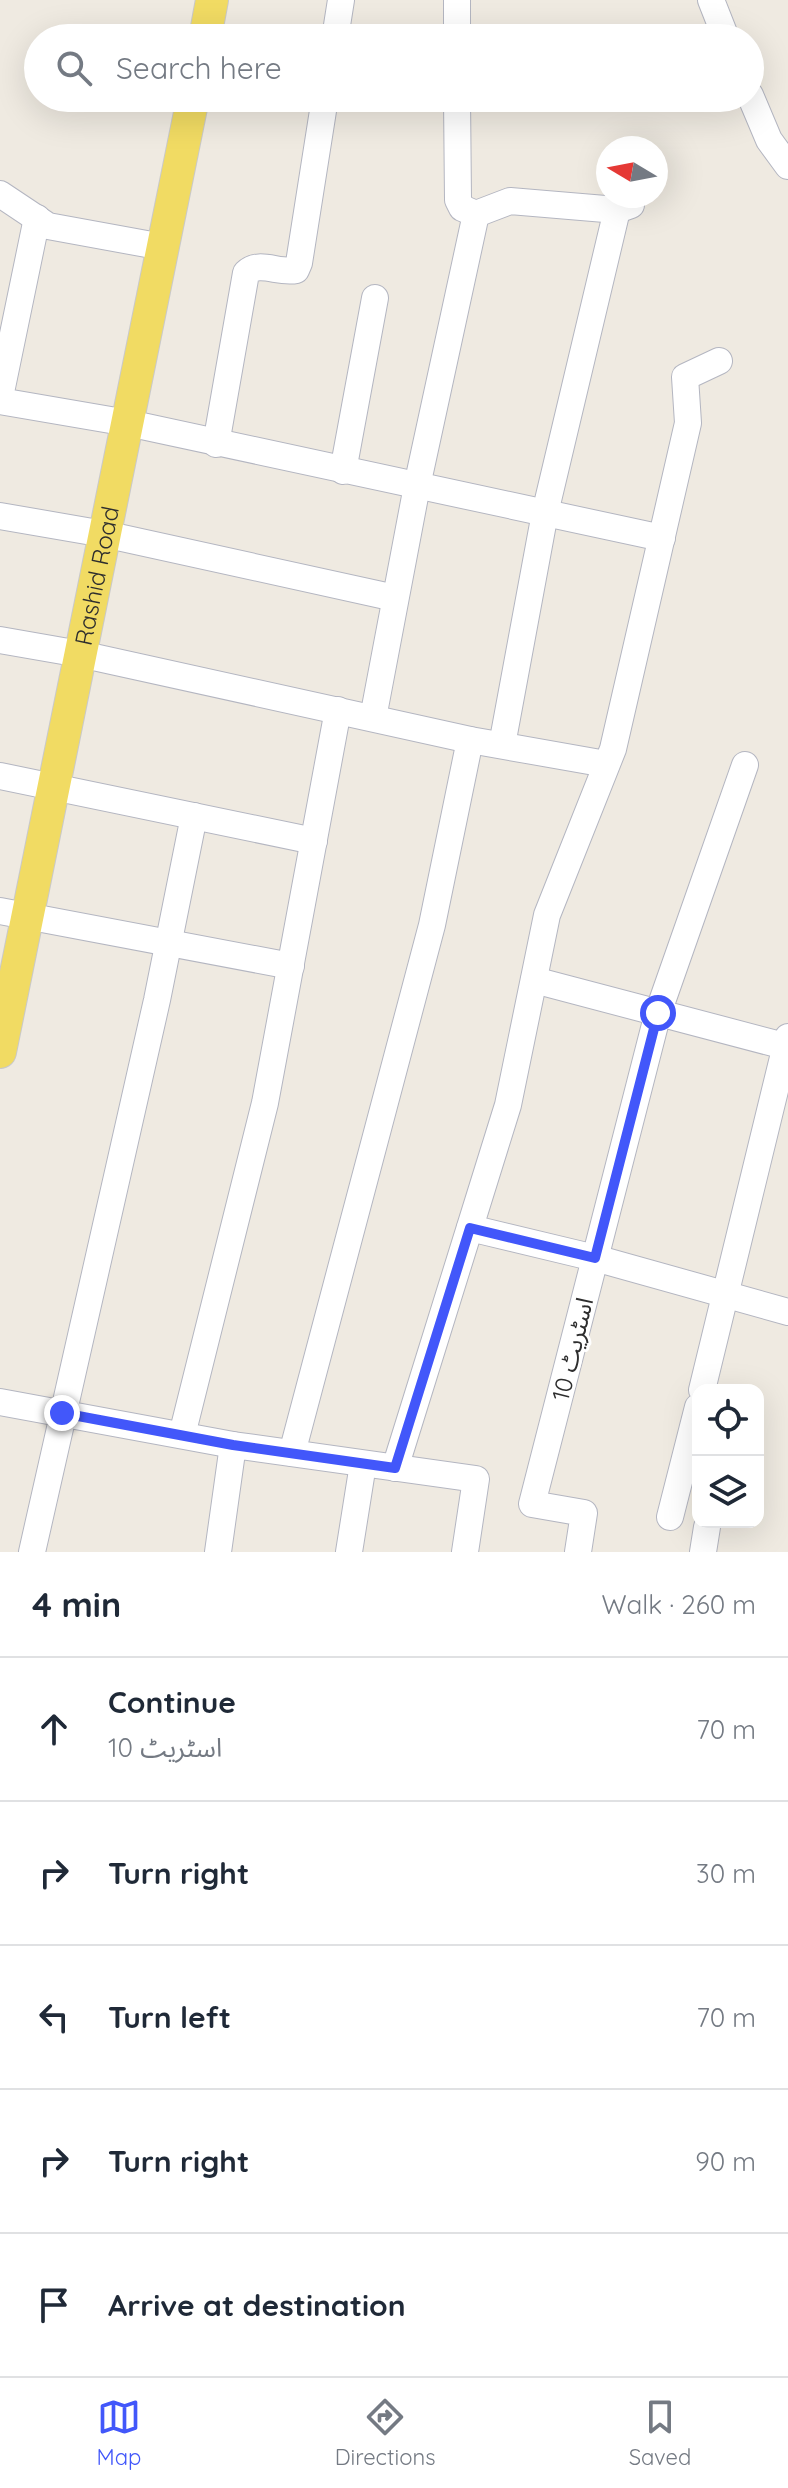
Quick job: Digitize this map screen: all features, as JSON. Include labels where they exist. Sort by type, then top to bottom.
[{"type":"main road","points":[[208,24],[212,0]]},
{"type":"main road","name":"Rashid Road","points":[[0,1052],[14,913],[54,786],[190,112]]},
{"type":"street","points":[[337,24],[341,0]]},
{"type":"street","points":[[457,0],[457,24]]},
{"type":"street","points":[[711,0],[720,24]]},
{"type":"street","points":[[216,444],[246,273],[256,267],[289,272],[296,270],[323,112]]},
{"type":"street","points":[[457,112],[458,200],[462,208],[476,214],[510,201],[624,207],[545,513],[502,745]]},
{"type":"street","points":[[757,112],[769,140],[788,166]]},
{"type":"street","points":[[0,194],[48,226],[163,247]]},
{"type":"street","points":[[373,718],[417,486],[476,214]]},
{"type":"street","points":[[37,218],[0,399],[128,423],[662,538]]},
{"type":"street","points":[[343,471],[375,298]]},
{"type":"street","points":[[395,1468],[508,1105],[547,915],[613,749],[688,423],[685,377],[719,361]]},
{"type":"street","points":[[0,516],[104,534],[395,598]]},
{"type":"street","points":[[0,640],[80,654],[470,740],[606,764]]},
{"type":"street","points":[[182,1435],[265,1103],[338,710]]},
{"type":"street","points":[[292,1453],[432,925],[470,740]]},
{"type":"street","name":"اسٹریٹ 10","points":[[578,1552],[584,1513],[532,1504],[658,1013],[745,765]]},
{"type":"street","points":[[0,776],[314,841]]},
{"type":"street","points":[[32,1552],[194,816]]},
{"type":"street","points":[[14,913],[291,966]]},
{"type":"street","points":[[534,980],[787,1043],[704,1384]]},
{"type":"street","points":[[470,1228],[595,1258],[788,1312]]},
{"type":"street","points":[[0,1402],[233,1445],[476,1479],[465,1552]]},
{"type":"street","points":[[670,1517],[692,1431]]},
{"type":"street","points":[[218,1552],[233,1445]]},
{"type":"street","points":[[349,1552],[363,1464]]},
{"type":"route","points":[[62,1413],[233,1445],[395,1468],[470,1228],[595,1258],[658,1013]]}]
